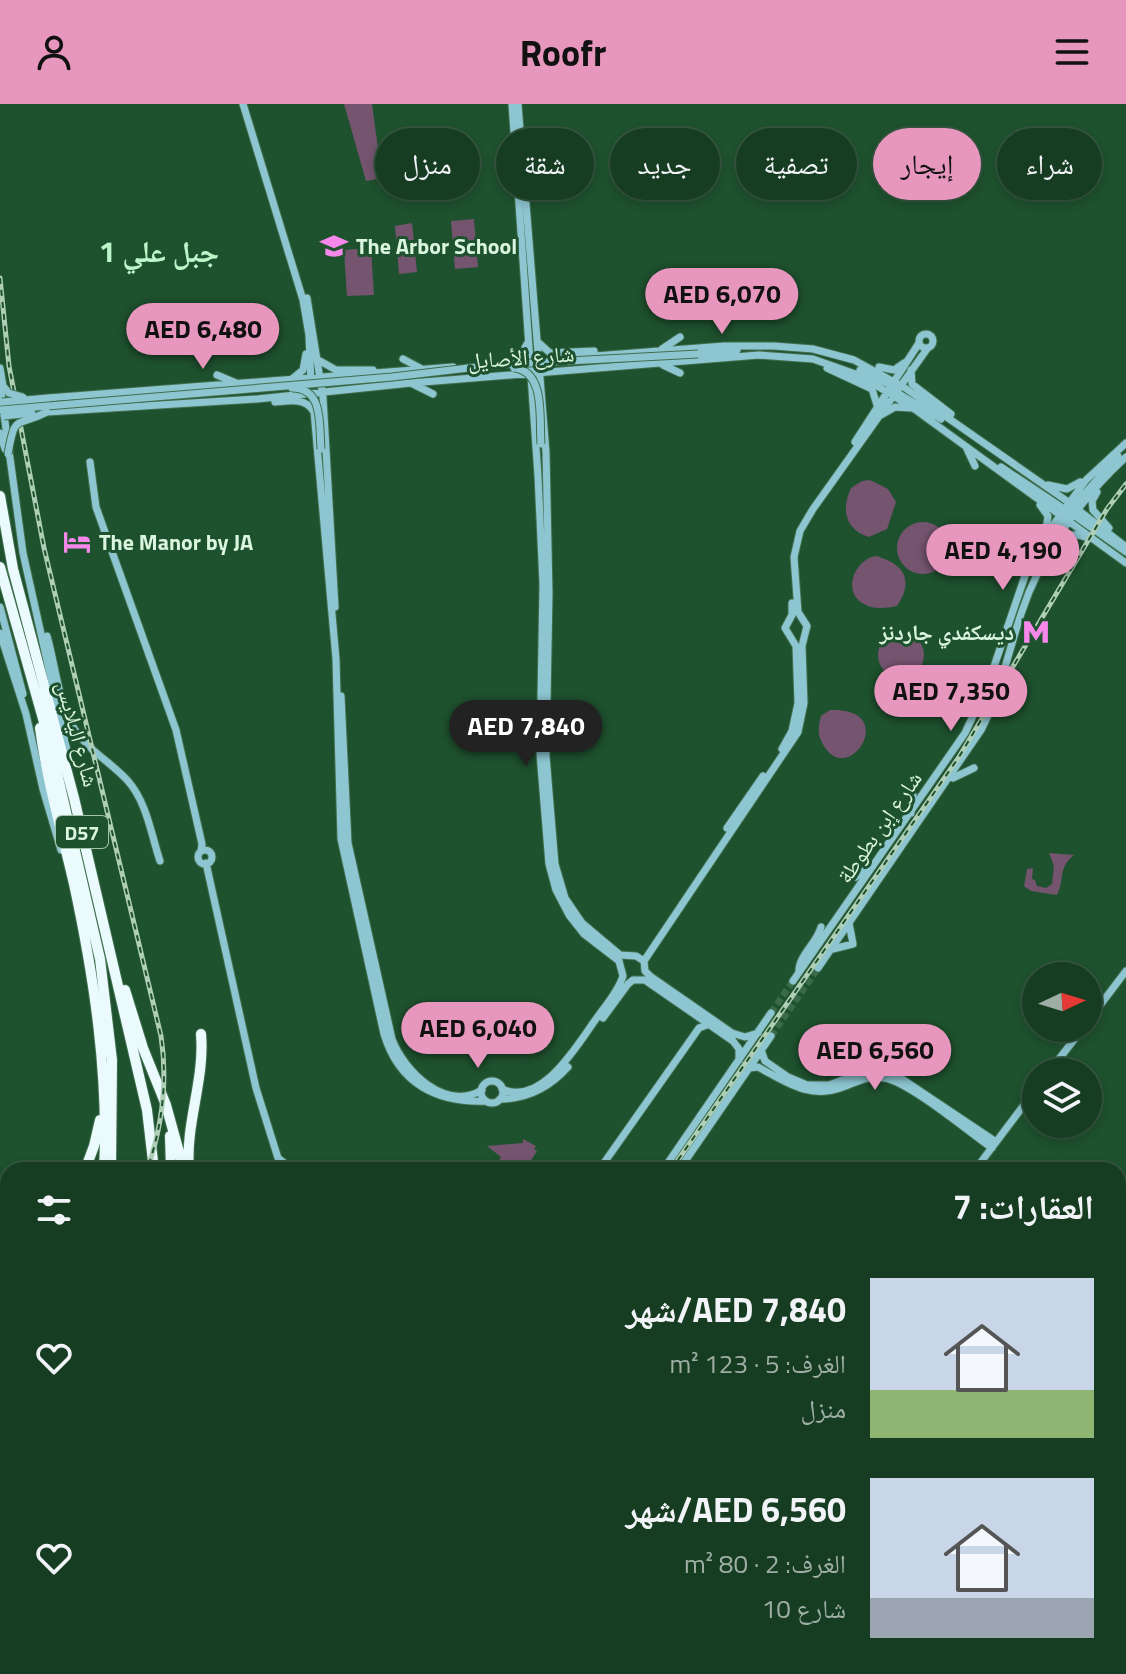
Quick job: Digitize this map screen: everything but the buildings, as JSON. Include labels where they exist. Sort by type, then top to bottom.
[{"type":"highway","name":"شارع اليلايس","points":[[0,496],[13,569],[74,798],[147,1110],[153,1162]]},
{"type":"highway","name":"شارع اليلايس","points":[[0,567],[56,769],[93,926],[105,993],[114,1094],[111,1162]]},
{"type":"highway","points":[[37,706],[43,749],[75,888],[96,1012],[106,1130],[104,1162]]},
{"type":"highway","points":[[106,935],[184,1162]]},
{"type":"highway","points":[[187,1162],[202,1055],[201,1034]]},
{"type":"highway","points":[[88,1162],[99,1129],[102,1078]]},
{"type":"highway","points":[[159,1088],[169,1130],[171,1162]]},
{"type":"street","points":[[246,104],[303,300],[309,344],[336,659],[341,836],[392,1039],[408,1068],[425,1083],[447,1093],[466,1096],[482,1090],[490,1082],[512,1092],[524,1090],[554,1074],[614,993],[624,961],[637,958],[798,732],[804,703],[802,646],[807,626],[798,612],[794,566],[800,531],[874,422],[893,389],[918,347],[921,336],[931,335],[934,343],[927,349],[912,369],[893,389],[876,409],[797,526],[790,558],[793,608],[786,631],[796,646],[799,691],[792,731],[637,958]]},
{"type":"street","points":[[246,104],[308,299],[322,378],[332,569]]},
{"type":"street","points":[[515,104],[543,592],[540,754],[550,872],[558,896],[574,923],[617,959],[622,971],[636,980],[649,982],[736,1043],[739,1060]]},
{"type":"street","points":[[515,104],[541,360],[548,554],[546,756],[556,873],[565,898],[582,923],[614,951],[637,958],[645,971],[732,1033],[745,1037],[758,1033]]},
{"type":"street","points":[[505,362],[520,357],[525,350],[528,318]]},
{"type":"street","points":[[661,350],[680,337]]},
{"type":"street","points":[[539,341],[546,351],[555,354],[594,351],[631,353]]},
{"type":"street","points":[[289,380],[302,372],[309,344]]},
{"type":"street","points":[[1,409],[374,379],[468,368],[698,354],[750,347]]},
{"type":"street","name":"شارع الأصايل","points":[[541,360],[661,350],[750,347],[813,349],[864,365],[913,408],[1005,475],[1069,513]]},
{"type":"street","points":[[864,365],[894,370],[918,347]]},
{"type":"street","points":[[918,347],[927,349]]},
{"type":"street","name":"شارع الأصايل","points":[[1,409],[47,412],[257,399],[312,386],[322,378],[505,362],[531,368],[541,374],[759,355],[791,356],[845,365],[893,389],[991,447],[1038,481],[1098,544],[1126,563]]},
{"type":"street","points":[[791,356],[828,368],[869,387],[876,395],[876,409]]},
{"type":"street","points":[[403,359],[422,369]]},
{"type":"street","points":[[319,360],[336,370],[387,372]]},
{"type":"street","points":[[459,380],[468,376],[531,368],[541,360]]},
{"type":"street","points":[[657,364],[680,373]]},
{"type":"street","points":[[0,368],[3,386],[9,393],[17,397],[48,398]]},
{"type":"street","points":[[468,368],[517,368],[531,374],[536,385],[544,539],[548,554]]},
{"type":"street","points":[[912,369],[910,379],[915,387],[991,447]]},
{"type":"street","points":[[542,389],[547,381],[563,372]]},
{"type":"street","points":[[217,375],[238,383]]},
{"type":"street","name":"شارع الأصايل","points":[[1,409],[48,398],[238,383],[289,380],[312,386],[323,393],[459,380]]},
{"type":"street","points":[[459,380],[468,383],[520,381],[533,393]]},
{"type":"street","points":[[411,383],[433,394]]},
{"type":"street","points":[[0,385],[1,409],[31,593],[63,732],[74,798]]},
{"type":"street","points":[[259,387],[298,388],[312,394],[317,405],[340,659],[347,838],[387,1043],[403,1070],[423,1088],[464,1102],[492,1103],[533,1093],[560,1075],[626,986],[645,971]]},
{"type":"street","points":[[324,411],[329,399],[346,390]]},
{"type":"street","points":[[257,399],[302,401],[314,413]]},
{"type":"street","points":[[874,422],[891,408],[913,408]]},
{"type":"street","points":[[8,454],[16,424],[47,412]]},
{"type":"street","points":[[0,433],[8,454]]},
{"type":"street","points":[[1038,481],[1059,489],[1074,487],[1126,444]]},
{"type":"street","name":"شارع إبن بطوطة","points":[[818,968],[960,764],[989,715],[1022,611],[1069,513],[1091,475],[1126,444]]},
{"type":"street","points":[[967,447],[975,466]]},
{"type":"street","name":"شارع إبن بطوطة","points":[[793,981],[948,760],[980,703],[1035,554],[1069,513],[1126,457]]},
{"type":"street","points":[[984,459],[1008,470],[1069,513],[1126,547]]},
{"type":"street","points":[[90,462],[96,507],[176,730],[203,849],[199,860],[206,863],[256,1088],[278,1158],[283,1162]]},
{"type":"street","points":[[1005,475],[1047,512],[1048,523],[1035,554]]},
{"type":"street","points":[[1103,480],[1093,497],[1093,510],[1096,517],[1126,547]]},
{"type":"street","points":[[1022,611],[1037,566],[1069,513]]},
{"type":"street","points":[[1034,584],[1068,536],[1080,535],[1098,544]]},
{"type":"street","points":[[31,593],[39,610],[70,720],[85,743],[125,778],[136,792],[160,861]]},
{"type":"street","points":[[0,607],[25,709]]},
{"type":"street","points":[[789,620],[795,617],[804,621]]},
{"type":"street","points":[[0,633],[25,709],[47,803],[75,888]]},
{"type":"street","points":[[792,638],[799,639],[804,635]]},
{"type":"street","points":[[960,764],[960,749],[980,703]]},
{"type":"street","points":[[943,788],[958,774],[974,768]]},
{"type":"street","points":[[909,816],[913,795]]},
{"type":"street","points":[[856,877],[878,859]]},
{"type":"street","points":[[830,950],[853,944],[849,923]]},
{"type":"street","points":[[799,972],[799,963],[818,937],[821,927]]},
{"type":"street","points":[[1102,1003],[1126,971]]},
{"type":"street","points":[[669,1162],[771,1013]]},
{"type":"street","points":[[605,1162],[699,1028],[709,1024]]},
{"type":"street","points":[[684,1162],[771,1036]]},
{"type":"street","points":[[1060,1058],[1072,1042]]},
{"type":"street","points":[[761,1050],[765,1061],[799,1086]]},
{"type":"street","points":[[749,1068],[760,1067],[814,1092],[831,1091],[866,1078],[886,1078],[902,1084],[994,1145]]},
{"type":"street","points":[[500,1099],[502,1089]]},
{"type":"street","points":[[482,1090],[486,1101]]},
{"type":"street","points":[[981,1162],[1022,1108]]},
{"type":"shaded area","points":[[344,104],[372,104],[375,179],[366,181]]},
{"type":"shaded area","points":[[474,219],[478,267],[455,269],[451,221]]},
{"type":"shaded area","points":[[412,223],[417,272],[399,274],[395,226]]},
{"type":"shaded area","points":[[371,248],[374,295],[347,296],[344,250]]},
{"type":"shaded area","points":[[870,480],[888,489],[896,502],[887,529],[869,537],[850,524],[846,504],[851,488]]},
{"type":"shaded area","points":[[923,522],[941,530],[949,548],[941,566],[923,574],[905,566],[897,548],[905,530]]},
{"type":"shaded area","points":[[876,556],[894,564],[904,575],[905,589],[897,606],[868,606],[853,592],[857,569]]},
{"type":"shaded area","points":[[901,632],[917,639],[924,655],[917,671],[901,678],[885,671],[878,655],[885,639]]},
{"type":"shaded area","points":[[830,710],[851,712],[863,720],[866,731],[863,743],[856,752],[845,758],[834,756],[820,738],[821,716]]},
{"type":"shaded area","points":[[1049,853],[1074,855],[1065,865],[1057,895],[1031,891],[1024,886],[1027,869],[1033,868],[1032,879],[1037,886],[1046,888],[1052,884],[1054,866]]},
{"type":"shaded area","points":[[523,1139],[536,1146],[534,1149],[537,1151],[530,1162],[498,1162],[501,1157],[487,1146],[523,1143]]},
{"type":"tunnel","points":[[771,1036],[818,968]]},
{"type":"tunnel","points":[[771,1013],[793,981]]},
{"type":"railway","points":[[0,278],[9,366],[44,548],[161,1036],[164,1070],[162,1104],[149,1162]]},
{"type":"railway","points":[[677,1162],[959,757],[1107,509],[1126,484]]},
{"type":"place","name":"The Arbor School","points":[[334,246]]},
{"type":"place","name":"The Manor by JA","points":[[77,542]]},
{"type":"place","name":"ديسكفدي جاردنز","points":[[1036,632]]},
{"type":"district","name":"جبل علي 1","points":[[159,251]]}]
